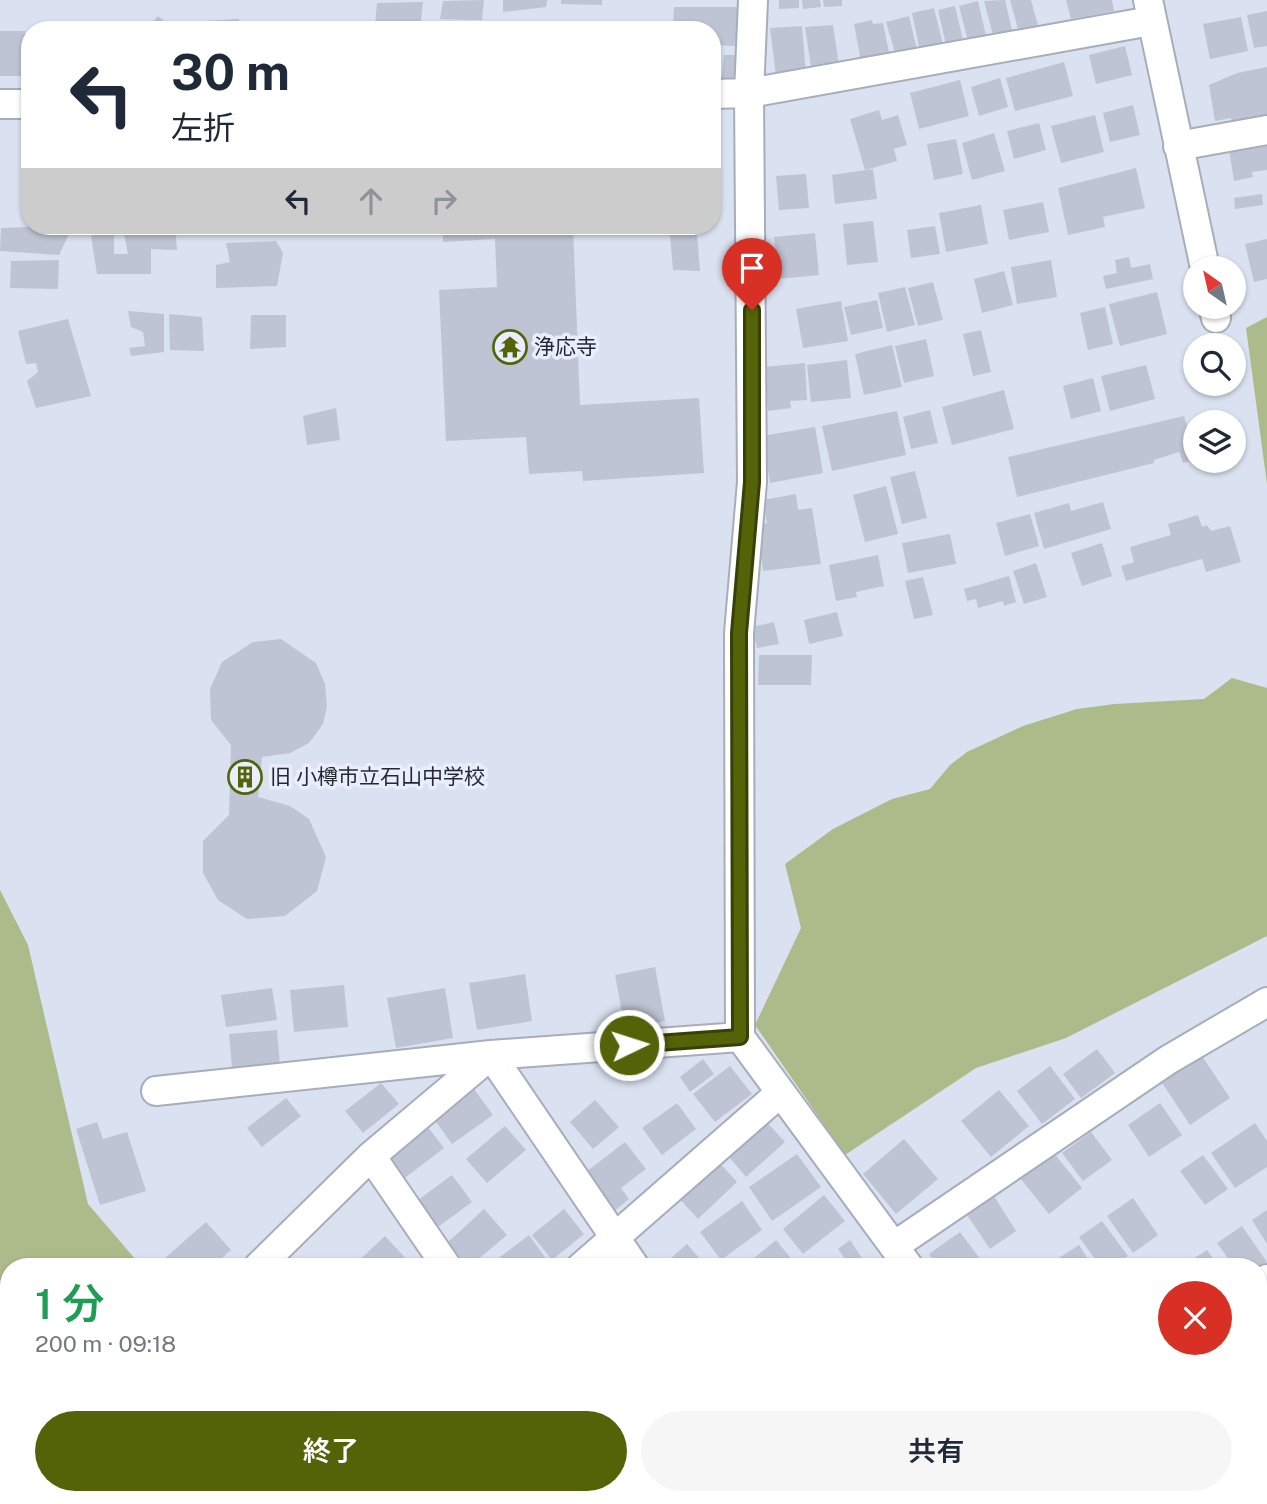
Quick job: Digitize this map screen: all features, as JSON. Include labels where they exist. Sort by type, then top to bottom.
[{"type":"street","points":[[753,0],[749,93],[752,468],[739,633],[740,1037],[901,1256],[1168,1060],[1267,1002]]},
{"type":"street","points":[[721,93],[749,93],[1150,11],[1202,256]]},
{"type":"street","points":[[0,104],[21,104]]},
{"type":"street","points":[[1178,146],[1267,131]]},
{"type":"street","points":[[156,1091],[491,1055],[740,1037]]},
{"type":"street","points":[[267,1258],[371,1156],[491,1055]]},
{"type":"street","points":[[491,1055],[628,1258]]},
{"type":"street","points":[[592,1258],[780,1093]]},
{"type":"street","points":[[371,1156],[441,1258]]},
{"type":"green space","points":[[1267,317],[1267,484],[1246,328]]},
{"type":"green space","points":[[1232,678],[1267,688],[1267,936],[1066,1038],[976,1068],[845,1155],[755,1025],[801,928],[785,864],[833,829],[892,799],[930,789],[950,765],[967,752],[1023,726],[1077,709],[1204,699]]},
{"type":"green space","points":[[0,890],[28,945],[88,1204],[134,1258],[0,1258]]},
{"type":"building","points":[[484,0],[482,20],[440,19],[443,1]]},
{"type":"building","points":[[503,0],[547,0],[546,7],[503,12]]},
{"type":"building","points":[[561,0],[602,0],[602,5],[561,4]]},
{"type":"building","points":[[779,0],[799,0],[799,8],[779,9]]},
{"type":"building","points":[[802,0],[820,0],[821,7],[803,9]]},
{"type":"building","points":[[823,0],[842,0],[842,6],[824,7]]},
{"type":"building","points":[[1005,0],[1013,34],[994,39],[984,1]]},
{"type":"building","points":[[1010,0],[1031,0],[1039,29],[1019,33]]},
{"type":"building","points":[[1066,0],[1112,0],[1114,11],[1071,19]]},
{"type":"building","points":[[978,1],[987,40],[969,45],[959,6]]},
{"type":"building","points":[[423,2],[421,21],[375,21],[377,3]]},
{"type":"building","points":[[955,6],[964,45],[947,49],[938,10]]},
{"type":"building","points":[[674,7],[738,7],[736,46],[721,45],[721,21],[673,21]]},
{"type":"building","points":[[934,8],[943,45],[920,51],[912,13]]},
{"type":"building","points":[[1267,11],[1267,46],[1254,48],[1247,15]]},
{"type":"building","points":[[909,16],[918,54],[897,59],[886,22]]},
{"type":"building","points":[[1241,17],[1248,51],[1210,59],[1203,24]]},
{"type":"building","points":[[239,19],[239,21],[206,21]]},
{"type":"building","points":[[872,20],[873,24],[883,23],[891,63],[862,67],[854,24]]},
{"type":"building","points":[[833,25],[839,65],[811,67],[805,27]]},
{"type":"building","points":[[802,26],[806,74],[776,76],[770,28]]},
{"type":"building","points":[[0,31],[21,31],[21,76],[0,76]]},
{"type":"building","points":[[1125,46],[1132,75],[1096,84],[1089,55]]},
{"type":"building","points":[[724,55],[743,55],[742,84],[721,83]]},
{"type":"building","points":[[1064,62],[1073,96],[1015,111],[1006,78]]},
{"type":"building","points":[[1267,67],[1267,121],[1233,127],[1231,118],[1215,121],[1209,85],[1237,73]]},
{"type":"building","points":[[1000,78],[1008,107],[979,116],[971,87]]},
{"type":"building","points":[[960,80],[969,116],[919,129],[910,93]]},
{"type":"building","points":[[1133,105],[1140,135],[1110,142],[1103,113]]},
{"type":"building","points":[[879,110],[882,120],[898,115],[907,145],[894,149],[897,161],[865,170],[850,119]]},
{"type":"building","points":[[1095,115],[1104,152],[1061,163],[1051,126]]},
{"type":"building","points":[[1039,123],[1046,150],[1014,159],[1007,131]]},
{"type":"building","points":[[994,133],[1005,171],[972,180],[962,143]]},
{"type":"building","points":[[956,139],[963,174],[934,180],[927,144]]},
{"type":"building","points":[[1267,143],[1267,170],[1252,172],[1253,177],[1234,181],[1229,150]]},
{"type":"building","points":[[1136,168],[1145,208],[1103,217],[1105,227],[1068,235],[1058,188]]},
{"type":"building","points":[[873,169],[877,199],[835,204],[832,175]]},
{"type":"building","points":[[806,174],[809,208],[779,210],[776,176]]},
{"type":"building","points":[[1262,194],[1263,205],[1235,209],[1234,198]]},
{"type":"building","points":[[1043,202],[1049,232],[1009,240],[1003,210]]},
{"type":"building","points":[[981,205],[988,244],[946,252],[939,213]]},
{"type":"building","points":[[873,221],[878,262],[847,265],[843,224]]},
{"type":"building","points":[[935,226],[940,254],[911,258],[907,230]]},
{"type":"building","points":[[21,227],[21,235],[69,235],[59,255],[0,251],[1,228]]},
{"type":"building","points":[[815,233],[819,275],[778,279],[774,237]]},
{"type":"building","points":[[114,235],[114,254],[128,254],[124,235],[176,235],[177,250],[151,249],[151,274],[97,274],[91,236]]},
{"type":"building","name":"浄応寺","points":[[443,235],[573,235],[580,405],[699,398],[704,473],[583,481],[582,471],[529,474],[526,437],[446,441],[439,290],[497,287],[495,239],[443,242]]},
{"type":"building","points":[[670,235],[697,235],[700,271],[673,270]]},
{"type":"building","points":[[1267,239],[1267,279],[1254,282],[1245,244]]},
{"type":"building","points":[[276,241],[283,253],[277,286],[216,288],[216,265],[230,262],[226,243]]},
{"type":"building","points":[[1129,257],[1131,268],[1150,264],[1153,279],[1106,289],[1103,276],[1117,273],[1115,260]]},
{"type":"building","points":[[59,260],[58,289],[10,288],[11,261]]},
{"type":"building","points":[[1051,260],[1057,297],[1017,304],[1011,267]]},
{"type":"building","points":[[1004,271],[1013,305],[982,313],[974,279]]},
{"type":"building","points":[[933,282],[943,320],[918,326],[908,288]]},
{"type":"building","points":[[905,287],[915,325],[887,332],[878,293]]},
{"type":"building","points":[[1157,292],[1167,334],[1120,346],[1109,304]]},
{"type":"building","points":[[877,300],[883,328],[851,335],[844,307]]},
{"type":"building","points":[[841,301],[848,341],[803,348],[796,309]]},
{"type":"building","points":[[1105,307],[1113,344],[1088,350],[1080,313]]},
{"type":"building","points":[[128,311],[164,314],[164,352],[131,356],[129,348],[145,346],[143,332],[131,327]]},
{"type":"building","points":[[169,314],[202,317],[204,351],[170,350]]},
{"type":"building","points":[[251,315],[286,315],[286,347],[250,349]]},
{"type":"building","points":[[68,319],[91,396],[36,408],[27,381],[38,372],[36,363],[26,364],[18,331]]},
{"type":"building","points":[[981,330],[991,372],[973,376],[963,334]]},
{"type":"building","points":[[926,339],[934,376],[904,383],[895,346]]},
{"type":"building","points":[[892,345],[902,387],[864,395],[855,354]]},
{"type":"building","points":[[847,360],[851,398],[811,402],[807,365]]},
{"type":"building","points":[[805,363],[807,400],[790,401],[791,408],[768,411],[764,367]]},
{"type":"building","points":[[1146,365],[1155,399],[1110,411],[1101,376]]},
{"type":"building","points":[[1093,378],[1101,411],[1071,419],[1063,386]]},
{"type":"building","points":[[1004,390],[1014,429],[952,445],[942,407]]},
{"type":"building","points":[[336,408],[340,440],[307,445],[303,416]]},
{"type":"building","points":[[930,410],[938,443],[911,449],[903,417]]},
{"type":"building","points":[[897,411],[906,455],[832,471],[822,426]]},
{"type":"building","points":[[1183,416],[1183,463],[1179,452],[1154,460],[1154,463],[1017,497],[1008,457]]},
{"type":"building","points":[[815,427],[823,473],[770,483],[762,436]]},
{"type":"building","points":[[915,471],[927,518],[902,524],[890,477]]},
{"type":"building","points":[[886,486],[898,534],[865,542],[853,495]]},
{"type":"building","points":[[796,494],[798,510],[812,508],[821,564],[763,571],[759,537],[763,538],[760,524],[767,523],[763,500]]},
{"type":"building","points":[[1103,502],[1111,529],[1044,549],[1034,513],[1069,503],[1071,511]]},
{"type":"building","points":[[1030,514],[1039,546],[1005,556],[996,523]]},
{"type":"building","points":[[1198,515],[1202,527],[1207,525],[1211,531],[1230,526],[1241,562],[1206,572],[1202,559],[1126,581],[1121,566],[1134,562],[1130,547],[1171,535],[1168,524]]},
{"type":"building","points":[[950,534],[956,564],[908,573],[902,543]]},
{"type":"building","points":[[1102,543],[1112,576],[1082,586],[1071,553]]},
{"type":"building","points":[[878,555],[884,586],[856,592],[857,597],[836,601],[829,565]]},
{"type":"building","points":[[1036,563],[1047,597],[1024,604],[1013,571]]},
{"type":"building","points":[[1009,576],[1016,602],[1004,606],[1003,601],[978,608],[976,599],[967,601],[964,589]]},
{"type":"building","points":[[923,577],[933,615],[914,619],[905,581]]},
{"type":"building","points":[[837,612],[843,636],[809,644],[804,620]]},
{"type":"building","points":[[774,622],[779,644],[757,648],[752,627]]},
{"type":"building","name":"旧 小樽市立石山中学校","points":[[281,639],[316,663],[325,684],[327,706],[323,724],[309,743],[290,753],[262,757],[258,797],[290,806],[309,819],[326,857],[317,891],[285,916],[247,919],[218,900],[203,873],[203,841],[229,815],[231,745],[211,720],[210,689],[222,662],[253,642]]},
{"type":"building","points":[[759,655],[812,655],[811,685],[758,685]]},
{"type":"building","points":[[655,967],[665,1021],[625,1029],[615,975]]},
{"type":"building","points":[[525,974],[532,1021],[477,1030],[469,983]]},
{"type":"building","points":[[344,985],[348,1027],[294,1032],[290,990]]},
{"type":"building","points":[[272,988],[277,1020],[226,1027],[221,995]]},
{"type":"building","points":[[445,988],[453,1038],[396,1048],[387,998]]},
{"type":"building","points":[[277,1030],[280,1065],[232,1069],[229,1034]]},
{"type":"building","points":[[1097,1049],[1115,1073],[1081,1098],[1063,1074]]},
{"type":"building","points":[[1202,1056],[1230,1098],[1190,1125],[1162,1083]]},
{"type":"building","points":[[703,1059],[714,1074],[690,1092],[680,1077]]},
{"type":"building","points":[[730,1066],[752,1094],[715,1122],[693,1094]]},
{"type":"building","points":[[1050,1066],[1075,1099],[1042,1124],[1017,1091]]},
{"type":"building","points":[[381,1083],[399,1104],[363,1133],[345,1111]]},
{"type":"building","points":[[471,1085],[493,1115],[452,1144],[431,1115]]},
{"type":"building","points":[[999,1090],[1029,1126],[991,1157],[961,1121]]},
{"type":"building","points":[[286,1098],[301,1116],[262,1147],[247,1128]]},
{"type":"building","points":[[595,1100],[619,1127],[593,1149],[570,1122]]},
{"type":"building","points":[[677,1103],[696,1129],[662,1155],[642,1128]]},
{"type":"building","points":[[1160,1103],[1182,1135],[1149,1157],[1128,1125]]},
{"type":"building","points":[[761,1116],[785,1142],[746,1177],[723,1150]]},
{"type":"building","points":[[97,1122],[103,1139],[127,1132],[146,1191],[100,1205],[76,1129]]},
{"type":"building","points":[[424,1122],[444,1148],[397,1184],[377,1157]]},
{"type":"building","points":[[1255,1123],[1267,1141],[1267,1167],[1235,1188],[1211,1153]]},
{"type":"building","points":[[505,1126],[526,1150],[487,1183],[466,1159]]},
{"type":"building","points":[[1091,1132],[1112,1160],[1083,1181],[1062,1153]]},
{"type":"building","points":[[904,1139],[938,1179],[896,1214],[863,1174]]},
{"type":"building","points":[[625,1142],[646,1169],[621,1188],[629,1199],[612,1213],[582,1175]]},
{"type":"building","points":[[1053,1152],[1082,1188],[1049,1214],[1020,1178]]},
{"type":"building","points":[[797,1154],[821,1187],[772,1221],[749,1187]]},
{"type":"building","points":[[1203,1155],[1228,1189],[1205,1205],[1180,1171]]},
{"type":"building","points":[[715,1158],[737,1182],[698,1219],[676,1195]]},
{"type":"building","points":[[452,1175],[472,1202],[438,1227],[418,1200]]},
{"type":"building","points":[[824,1195],[845,1221],[803,1254],[783,1229]]},
{"type":"building","points":[[994,1196],[1016,1231],[990,1249],[967,1215]]},
{"type":"building","points":[[1133,1198],[1158,1235],[1133,1253],[1107,1216]]},
{"type":"building","points":[[742,1201],[762,1230],[724,1258],[720,1258],[700,1232]]},
{"type":"building","points":[[484,1209],[507,1235],[480,1258],[461,1258],[447,1243]]},
{"type":"building","points":[[564,1209],[584,1234],[554,1258],[550,1258],[532,1235]]},
{"type":"building","points":[[1267,1210],[1267,1244],[1252,1220]]},
{"type":"building","points":[[1102,1221],[1128,1256],[1094,1258],[1079,1237]]},
{"type":"building","points":[[206,1222],[231,1250],[222,1258],[165,1258]]},
{"type":"building","points":[[1242,1226],[1264,1258],[1228,1258],[1217,1243]]},
{"type":"building","points":[[960,1232],[980,1258],[932,1258],[929,1254]]},
{"type":"building","points":[[529,1235],[546,1258],[501,1258]]},
{"type":"building","points":[[385,1236],[405,1258],[362,1258]]},
{"type":"building","points":[[776,1240],[791,1258],[754,1258]]},
{"type":"building","points":[[850,1240],[862,1258],[844,1258],[838,1249]]},
{"type":"building","points":[[687,1244],[699,1258],[671,1258]]},
{"type":"building","points":[[1079,1245],[1087,1258],[1059,1258]]},
{"type":"building","points":[[1207,1250],[1213,1258],[1195,1258]]},
{"type":"place","name":"浄応寺","points":[[510,347]]},
{"type":"place","name":"旧 小樽市立石山中学校","points":[[245,777]]},
{"type":"route","points":[[629,1045],[740,1037],[739,633],[752,482],[752,310]]}]
